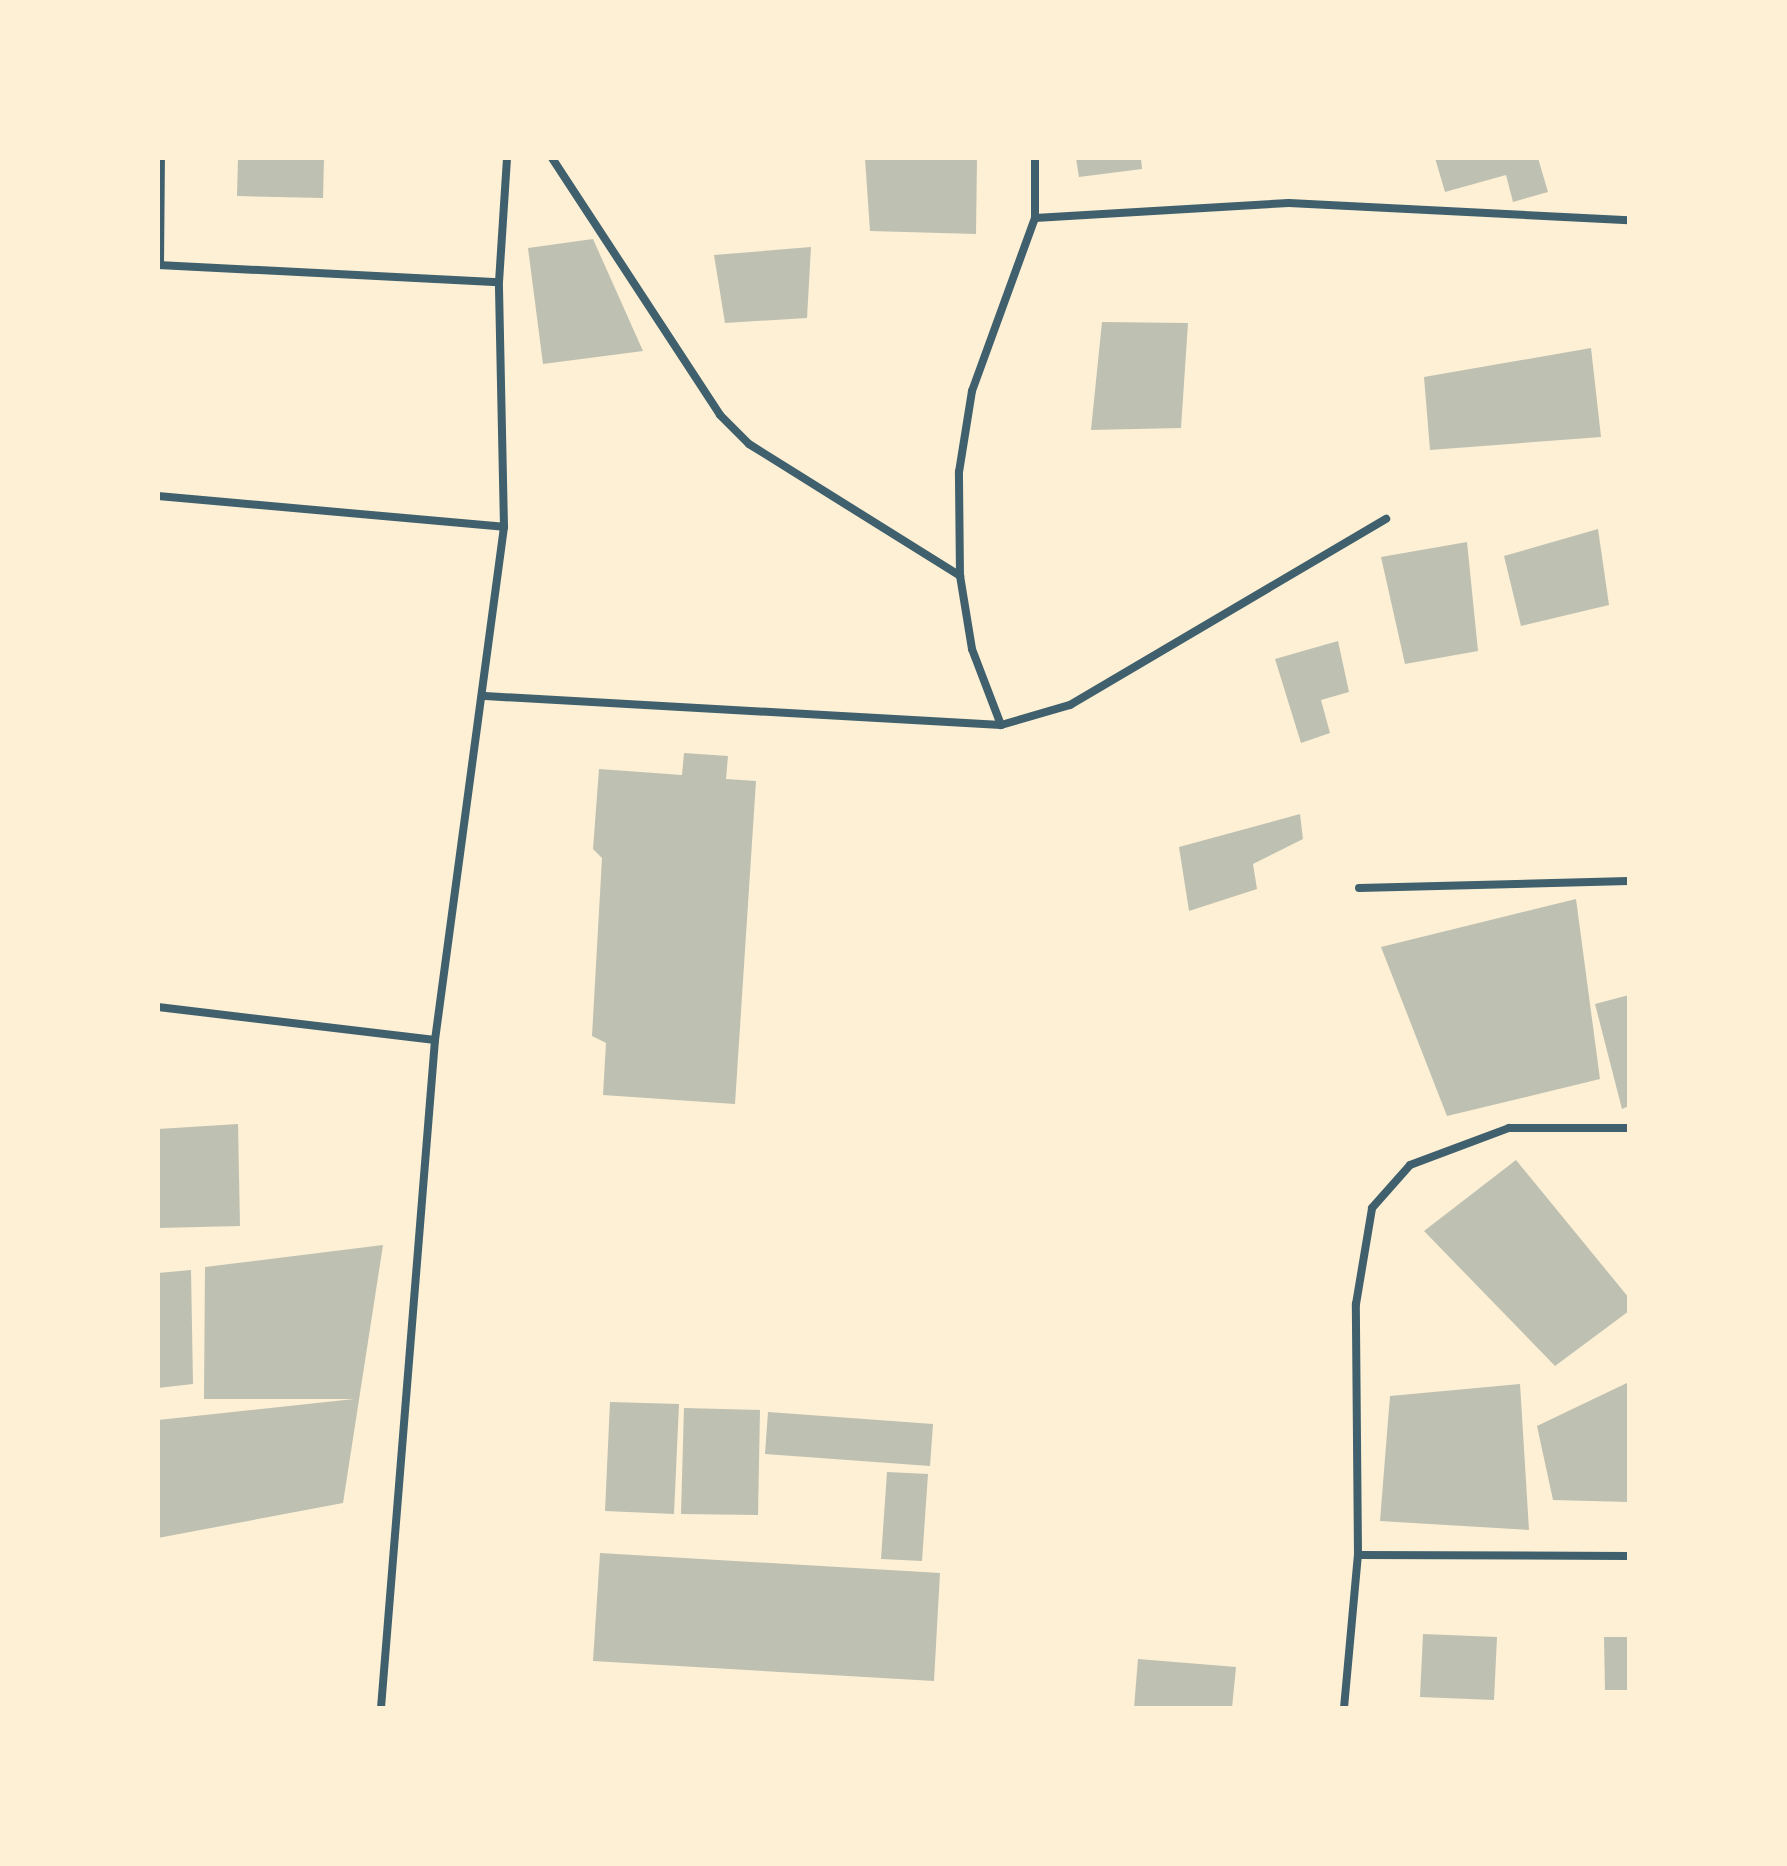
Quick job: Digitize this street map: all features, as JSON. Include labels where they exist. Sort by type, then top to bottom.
[{"type":"street","points":[[161,158],[159,265],[499,282]]},
{"type":"street","points":[[381,1708],[435,1040],[485,696],[504,527],[499,282],[507,158]]},
{"type":"street","points":[[552,158],[720,415],[749,444],[960,576]]},
{"type":"street","points":[[1001,725],[972,649],[960,576],[959,472],[972,391],[1035,218],[1035,158]]},
{"type":"street","points":[[1035,218],[1289,203],[1629,220]]},
{"type":"street","points":[[158,496],[504,527]]},
{"type":"street","points":[[485,696],[1001,725],[1070,705],[1386,519]]},
{"type":"street","points":[[1359,888],[1629,881]]},
{"type":"street","points":[[158,1007],[435,1040]]},
{"type":"street","points":[[1344,1708],[1358,1555],[1356,1304],[1372,1208],[1410,1165],[1509,1128],[1629,1128]]},
{"type":"street","points":[[1358,1555],[1629,1556]]},
{"type":"building","points":[[238,158],[324,158],[323,198],[237,196]]},
{"type":"building","points":[[865,158],[977,158],[976,234],[870,231]]},
{"type":"building","points":[[1076,158],[1141,158],[1142,169],[1079,177]]},
{"type":"building","points":[[1435,158],[1538,158],[1548,192],[1513,202],[1506,175],[1445,192]]},
{"type":"building","points":[[593,239],[643,351],[543,364],[528,248]]},
{"type":"building","points":[[811,247],[807,318],[725,323],[714,255]]},
{"type":"building","points":[[1102,322],[1188,323],[1181,428],[1091,430]]},
{"type":"building","points":[[1591,348],[1601,437],[1430,450],[1424,377]]},
{"type":"building","points":[[1598,529],[1609,605],[1521,626],[1504,556]]},
{"type":"building","points":[[1467,542],[1478,651],[1405,664],[1381,557]]},
{"type":"building","points":[[1338,641],[1349,692],[1321,700],[1330,733],[1301,743],[1275,659]]},
{"type":"building","points":[[684,753],[728,756],[726,779],[756,781],[735,1104],[603,1095],[606,1043],[592,1036],[602,858],[593,849],[599,769],[682,775]]},
{"type":"building","points":[[1300,814],[1303,839],[1253,864],[1257,889],[1189,911],[1179,847]]},
{"type":"building","points":[[1576,899],[1600,1079],[1447,1116],[1381,947]]},
{"type":"building","points":[[1629,995],[1629,1106],[1622,1109],[1595,1004]]},
{"type":"building","points":[[238,1124],[240,1226],[158,1228],[158,1129]]},
{"type":"building","points":[[1516,1160],[1629,1298],[1629,1311],[1555,1366],[1424,1231]]},
{"type":"building","points":[[383,1245],[343,1503],[158,1538],[158,1420],[354,1399],[204,1399],[205,1267]]},
{"type":"building","points":[[191,1270],[193,1384],[158,1388],[158,1273]]},
{"type":"building","points":[[1629,1382],[1629,1502],[1553,1500],[1537,1426]]},
{"type":"building","points":[[1520,1384],[1529,1530],[1380,1521],[1390,1396]]},
{"type":"building","points":[[610,1402],[679,1404],[674,1514],[605,1511]]},
{"type":"building","points":[[684,1408],[760,1410],[758,1515],[681,1514]]},
{"type":"building","points":[[768,1412],[933,1424],[930,1466],[765,1454]]},
{"type":"building","points":[[887,1472],[928,1474],[922,1561],[881,1559]]},
{"type":"building","points":[[600,1553],[940,1573],[934,1681],[593,1661]]},
{"type":"building","points":[[1423,1634],[1497,1637],[1494,1700],[1420,1697]]},
{"type":"building","points":[[1604,1637],[1629,1637],[1629,1690],[1605,1690]]},
{"type":"building","points":[[1138,1659],[1236,1667],[1232,1708],[1134,1708]]}]
